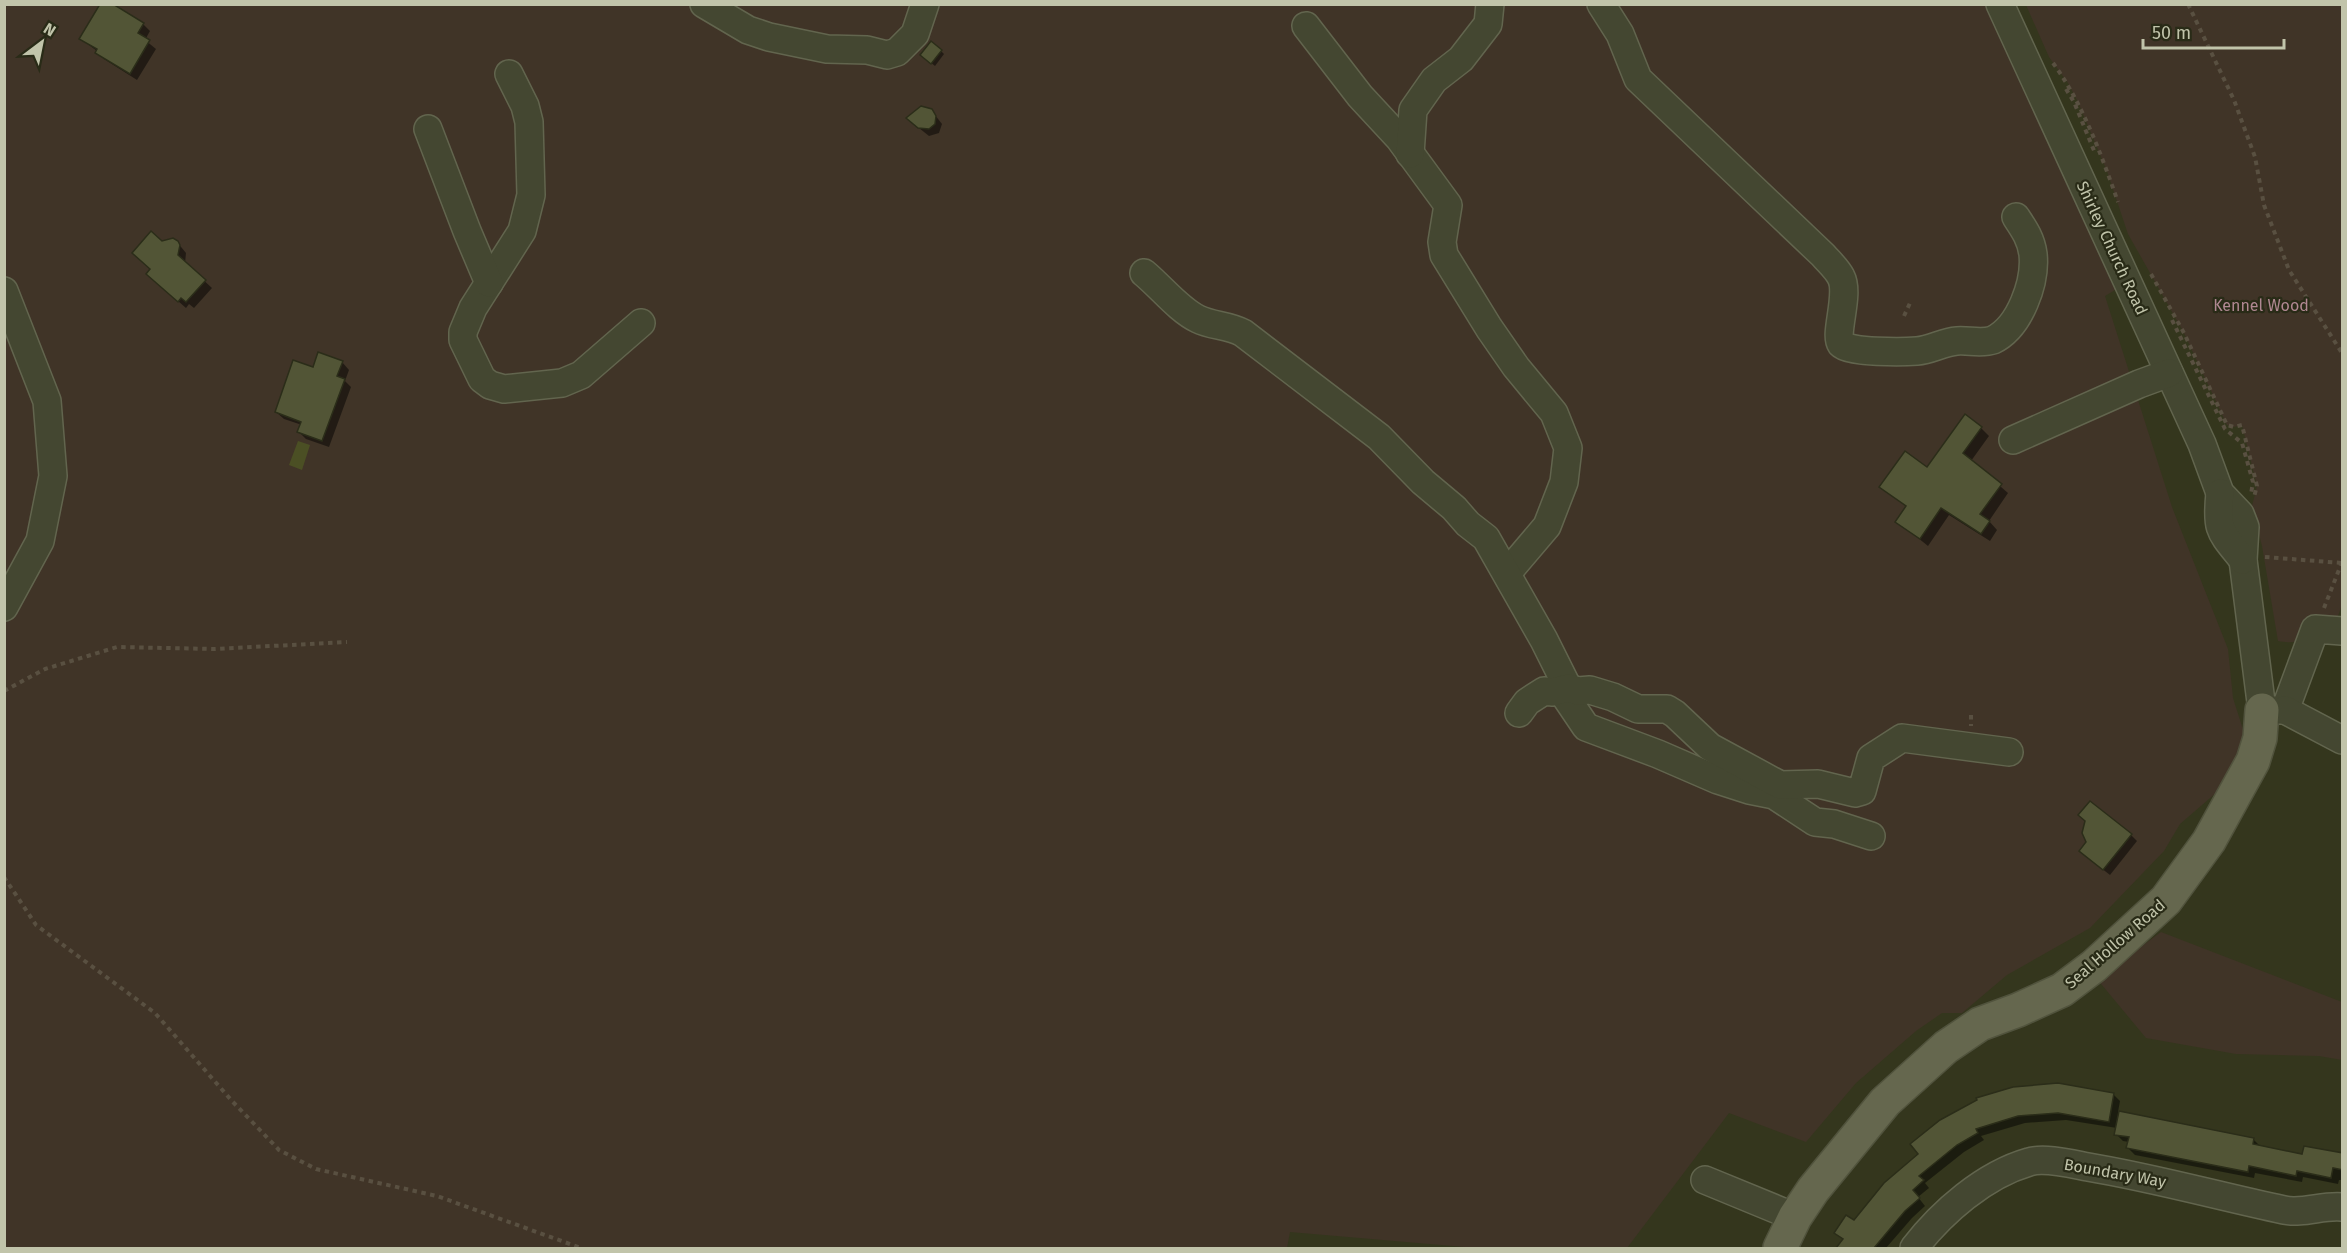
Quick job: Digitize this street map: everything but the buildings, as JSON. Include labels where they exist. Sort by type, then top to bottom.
[{"type":"main road","name":"Seal Hollow Road","points":[[1780,1248],[1795,1217],[1813,1190],[1885,1102],[1946,1047],[1980,1024],[2062,990],[2094,966],[2166,900],[2209,841],[2253,761],[2260,738],[2274,710]]},
{"type":"street","points":[[704,4],[748,30],[769,37],[826,49],[867,50],[887,55],[897,52],[925,23]]},
{"type":"street","points":[[1410,154],[1413,110],[1434,80],[1461,59],[1488,24],[1490,4]]},
{"type":"street","points":[[1601,4],[1620,34],[1638,79],[1841,277],[1844,289],[1839,337],[1842,344],[1850,349],[1918,351],[1955,341],[1984,342],[2002,334],[2013,324],[2021,310],[2034,271],[2028,236],[2016,217]]},
{"type":"street","name":"Shirley Church Road","points":[[2000,4],[2202,444],[2220,493],[2217,518],[2222,533],[2259,558]]},
{"type":"street","points":[[1306,26],[1360,96],[1410,154],[1448,206],[1442,242],[1444,255],[1516,368],[1554,413],[1568,448],[1564,482],[1547,526],[1508,572]]},
{"type":"street","points":[[509,74],[525,106],[529,122],[531,195],[522,231],[473,308],[463,332],[463,340],[482,379],[490,385],[504,389],[562,383],[581,375],[641,323]]},
{"type":"street","points":[[428,129],[489,283]]},
{"type":"street","points":[[1144,273],[1195,318],[1206,323],[1235,328],[1243,333],[1379,437],[1423,482],[1486,538],[1508,572],[1564,689],[1586,727],[1718,780],[1774,795],[1815,822],[1834,824],[1863,833],[1859,826],[1862,790],[1871,758],[1902,738],[2009,752]]},
{"type":"street","points":[[4,291],[47,401],[53,476],[40,541],[4,607]]},
{"type":"street","points":[[2013,440],[2169,373]]},
{"type":"street","points":[[2259,558],[2258,673],[2274,710],[2343,740]]},
{"type":"street","points":[[2274,710],[2303,661],[2318,623],[2343,631]]},
{"type":"street","points":[[2258,673],[2303,661]]},
{"type":"street","points":[[1520,713],[1527,702],[1544,691],[1590,690],[1638,709],[1667,709],[1710,747],[1780,785],[1818,784],[1855,793],[1862,790]]},
{"type":"street","name":"Boundary Way","points":[[1914,1248],[1938,1221],[1994,1176],[2031,1161],[2065,1163],[2125,1173],[2287,1211],[2329,1206],[2343,1207]]},
{"type":"street","points":[[1705,1180],[1795,1217]]},
{"type":"path","points":[[2188,4],[2234,100],[2255,157],[2264,205],[2289,270],[2343,352]]},
{"type":"path","points":[[2049,57],[2068,83],[2078,102],[2107,171],[2121,213]]},
{"type":"path","points":[[2145,264],[2184,333],[2227,425],[2234,427],[2242,424],[2257,486],[2252,506]]},
{"type":"path","points":[[1904,316],[1910,303]]},
{"type":"path","points":[[2259,558],[2342,562],[2318,623]]},
{"type":"path","points":[[4,692],[45,669],[117,647],[215,649],[347,642]]},
{"type":"path","points":[[1971,715],[1971,729]]},
{"type":"path","points":[[4,877],[36,924],[155,1013],[232,1101],[279,1150],[316,1169],[437,1196],[581,1248]]},
{"type":"green space","points":[[5,5],[1989,5],[2120,287],[2105,296],[2172,507],[2228,649],[2233,698],[2253,761],[2180,824],[2164,851],[2090,928],[2007,975],[1962,1013],[1942,1013],[1916,1031],[1856,1083],[1806,1142],[1729,1113],[1627,1248],[1476,1248],[1290,1232],[1287,1248],[5,1248]]},
{"type":"green space","name":"Kennel Wood","points":[[2026,5],[2342,5],[2342,605],[2338,616],[2312,616],[2304,635],[2298,641],[2278,641],[2262,546],[2252,506],[2257,486],[2242,425],[2234,427],[2227,425],[2184,333],[2128,234],[2107,171],[2078,102],[2068,83],[2049,57]]},
{"type":"green space","points":[[2161,932],[2342,1002],[2342,1060],[2319,1056],[2236,1054],[2146,1038],[2097,979]]},
{"type":"shaded area","points":[[298,441],[310,445],[302,470],[289,465]]}]
